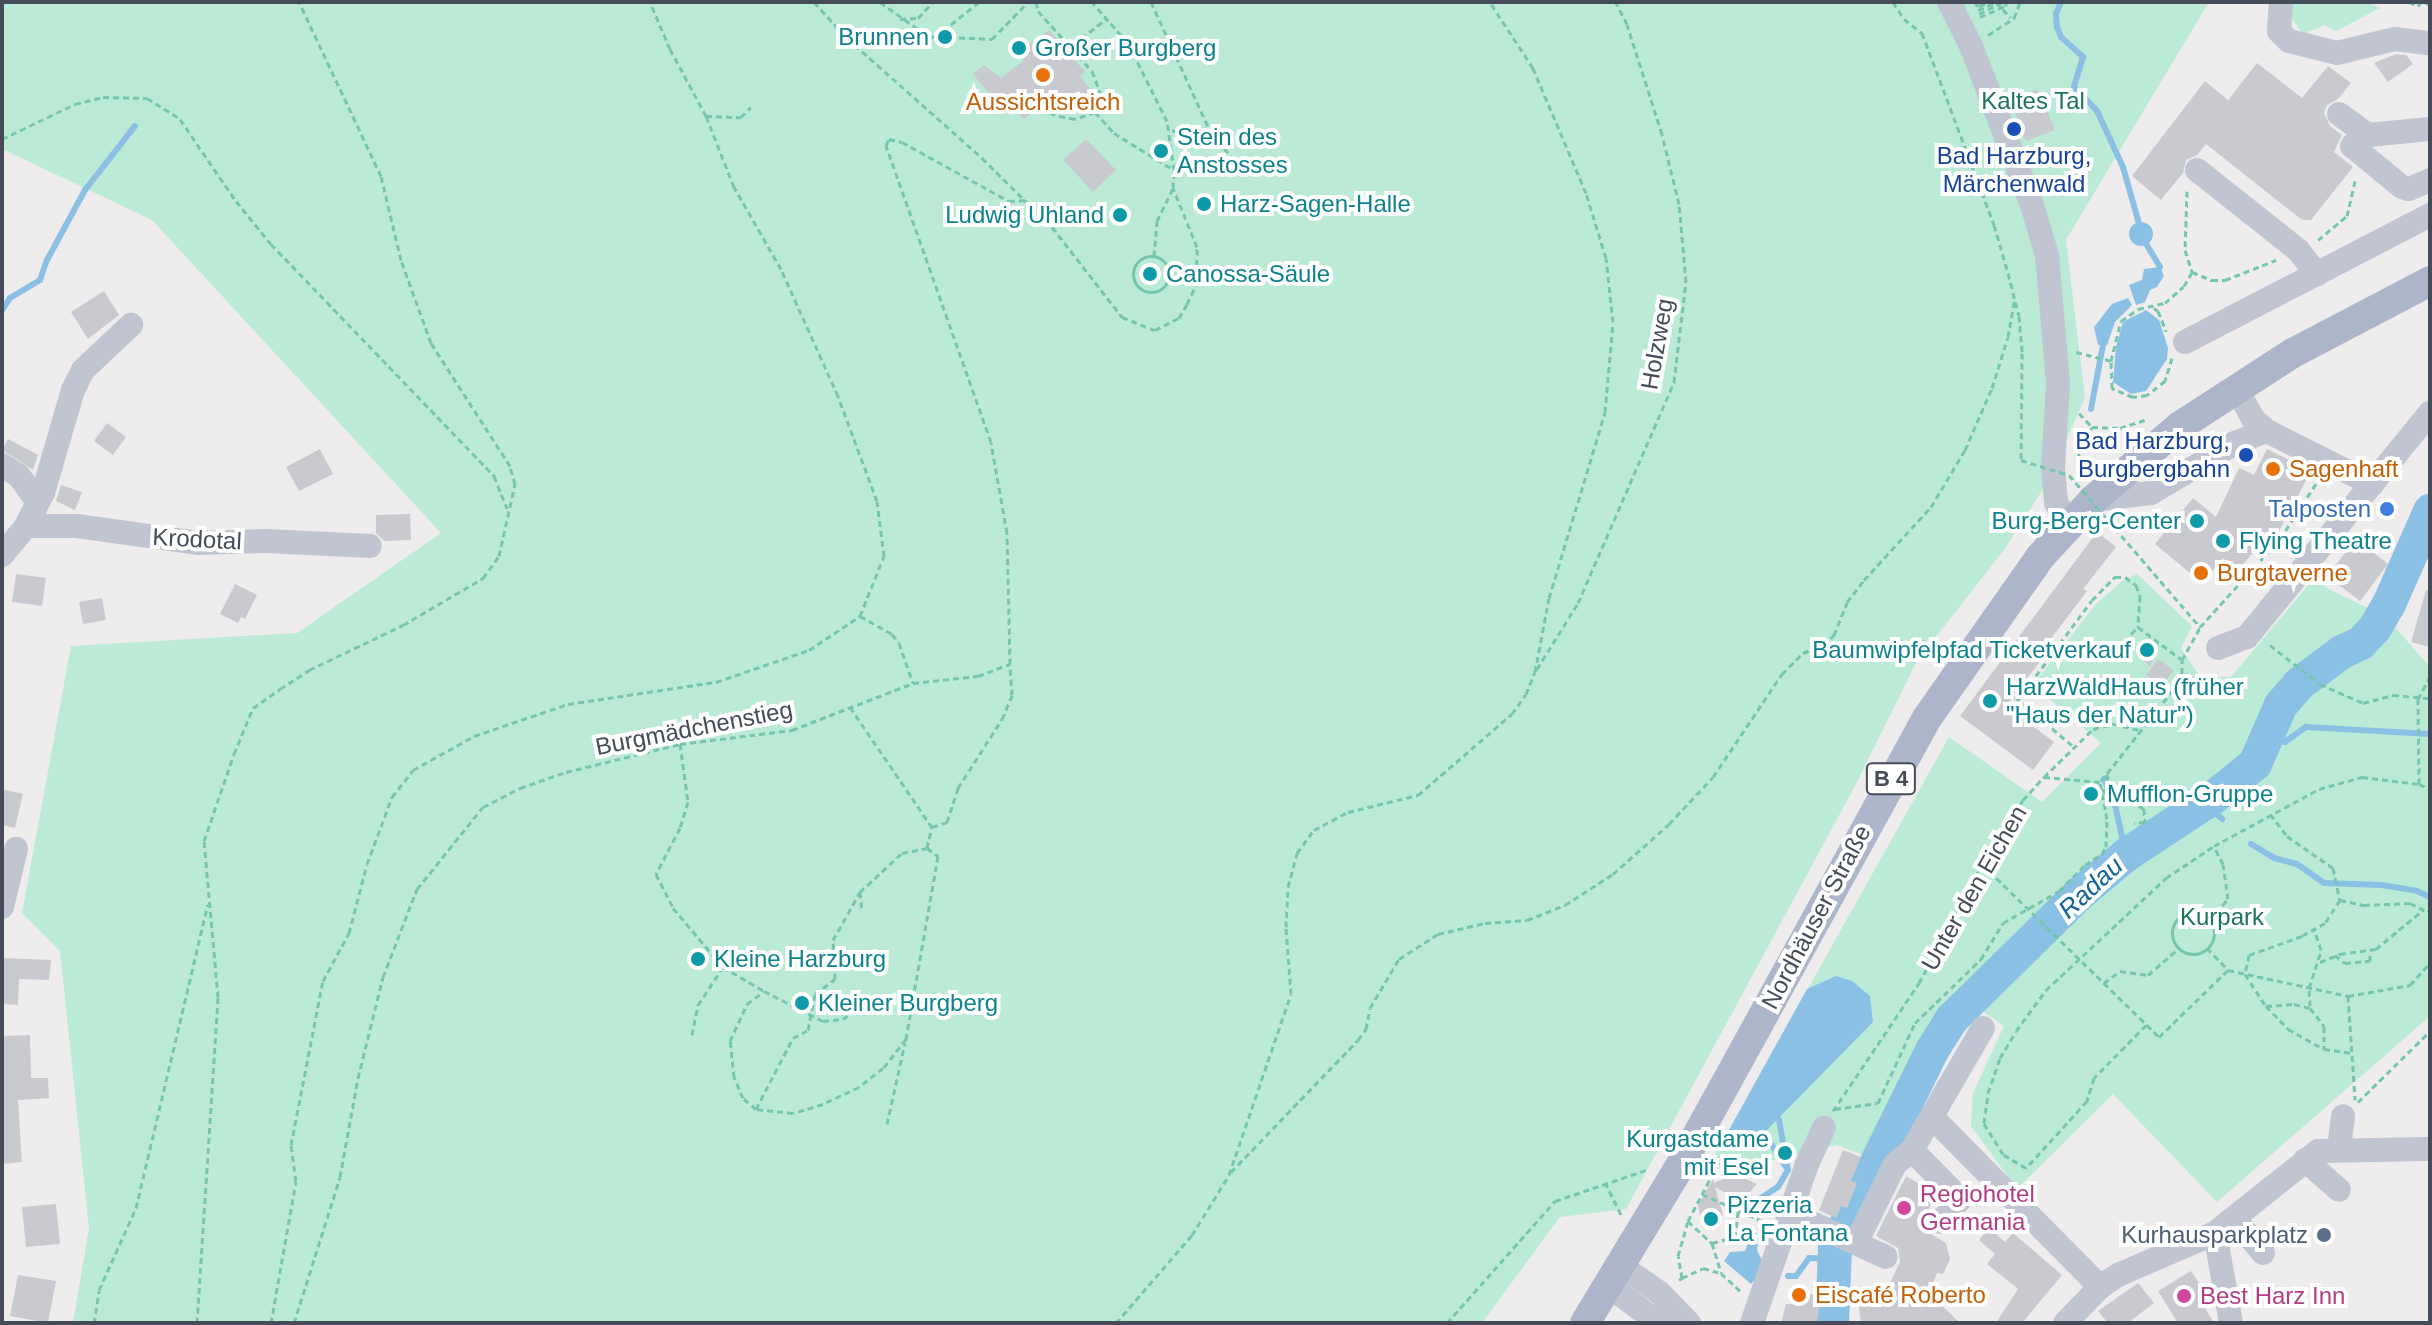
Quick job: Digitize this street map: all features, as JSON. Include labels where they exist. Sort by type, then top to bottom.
[{"type":"main road","name":"Nordhäuser Straße","points":[[1622,1265],[1683,1161],[1837,876],[1934,707],[2017,587],[2070,522],[2180,426],[2236,388],[2333,331],[2430,281]]},
{"type":"main road","name":"B 4","points":[[1585,1323],[1622,1265]]},
{"type":"street","points":[[2281,2],[2279,31],[2289,41],[2337,53],[2395,39],[2430,43]]},
{"type":"street","points":[[1964,5],[1971,46],[2031,202],[2047,255],[2057,362],[2053,468],[2056,503],[2070,522]]},
{"type":"street","points":[[2339,114],[2368,135],[2430,129]]},
{"type":"street","points":[[2361,153],[2402,187],[2409,189],[2430,180]]},
{"type":"street","points":[[2197,170],[2298,250],[2317,274]]},
{"type":"street","points":[[2185,342],[2430,215]]},
{"type":"street","points":[[2,555],[26,526],[38,502],[83,370],[131,325]]},
{"type":"street","points":[[2236,388],[2253,419],[2267,431],[2372,484]]},
{"type":"street","points":[[2218,648],[2247,637],[2430,413]]},
{"type":"street","points":[[2093,500],[2151,493],[2235,443],[2267,431]]},
{"type":"street","points":[[2,465],[19,476],[38,502]]},
{"type":"street","name":"Krodotal","points":[[26,526],[77,526],[198,543],[267,541],[370,546]]},
{"type":"street","points":[[2,907],[16,849]]},
{"type":"street","points":[[1856,1243],[1895,1164],[1912,1150],[1933,1118],[1983,1028]]},
{"type":"street","points":[[2339,1149],[2349,1110]]},
{"type":"street","points":[[1933,1118],[2100,1287]]},
{"type":"street","points":[[1755,1316],[1807,1164],[1829,1119]]},
{"type":"street","points":[[2065,1323],[2100,1287],[2143,1263],[2177,1252],[2225,1226],[2318,1151],[2430,1149]]},
{"type":"street","points":[[1912,1150],[1960,1199],[1941,1222]]},
{"type":"street","points":[[2305,1160],[2339,1190]]},
{"type":"street","points":[[1789,1223],[1831,1232],[1886,1257]]},
{"type":"street","points":[[2225,1226],[2263,1253]]},
{"type":"street","points":[[2225,1226],[2231,1323]]},
{"type":"street","points":[[1622,1265],[1660,1293],[1689,1323]]},
{"type":"street","points":[[1622,1265],[1659,1323]]},
{"type":"path","points":[[197,1323],[218,997],[204,841],[253,708],[309,670],[403,625],[483,578],[499,556],[506,531],[507,508],[515,484],[510,466],[431,343],[401,260],[381,176],[299,2]]},
{"type":"path","points":[[271,1323],[296,1181],[291,1145],[323,981],[349,933],[367,864],[392,797],[413,770],[474,736],[568,704],[716,682],[809,650],[860,616],[884,556],[877,501],[832,382],[781,269],[734,187],[706,116],[670,49],[650,2]]},
{"type":"path","points":[[814,2],[847,38],[1026,200],[1052,227],[1122,317],[1155,330],[1179,318],[1196,285],[1198,267],[1188,221],[1173,188]]},
{"type":"path","points":[[880,2],[918,29]]},
{"type":"path","points":[[900,19],[918,18],[933,2]]},
{"type":"path","points":[[929,39],[979,2]]},
{"type":"path","points":[[944,30],[949,37],[992,39],[1028,2]]},
{"type":"path","points":[[1036,2],[1038,11],[1092,71],[1101,94],[1095,112]]},
{"type":"path","points":[[1092,2],[1135,56],[1170,130],[1173,188],[1157,221],[1154,256]]},
{"type":"path","points":[[1151,2],[1211,133],[1242,169]]},
{"type":"path","points":[[1229,1175],[1291,994],[1286,927],[1288,887],[1297,853],[1314,830],[1348,812],[1418,795],[1512,714],[1535,672],[1549,598],[1605,412],[1613,322],[1606,258],[1586,193],[1533,68],[1490,2]]},
{"type":"path","name":"Holzweg","points":[[1535,672],[1578,603],[1642,464],[1674,382],[1676,368],[1686,282],[1679,204],[1662,134],[1627,24],[1616,2]]},
{"type":"path","points":[[1900,2],[1893,3],[1904,19],[1922,33],[1994,225],[2015,299],[2022,353],[2021,460],[2069,475],[2200,627]]},
{"type":"path","points":[[1964,5],[1979,6],[1990,2]]},
{"type":"path","points":[[1964,5],[1978,10],[1996,2],[2010,17]]},
{"type":"path","points":[[1964,5],[1978,15],[2005,2]]},
{"type":"path","points":[[1978,18],[2005,6],[2005,2]]},
{"type":"path","points":[[1971,46],[2014,18],[2020,2]]},
{"type":"path","points":[[2409,2],[2418,6],[2423,2],[2430,5]]},
{"type":"path","points":[[1069,49],[1107,18]]},
{"type":"path","points":[[2,139],[75,104],[103,97],[147,98],[180,119],[236,201],[271,244],[494,476],[507,508]]},
{"type":"path","points":[[1040,105],[1054,115],[1075,119],[1095,112]]},
{"type":"path","points":[[706,116],[741,117],[751,107]]},
{"type":"path","points":[[1095,112],[1114,133],[1174,170]]},
{"type":"path","points":[[1170,130],[1197,137],[1211,133]]},
{"type":"path","points":[[932,827],[947,822],[958,788],[1002,719],[1012,695],[1007,533],[991,442],[886,145],[889,139],[902,142],[1009,201],[1026,200]]},
{"type":"path","points":[[2197,170],[2186,193],[2187,265],[2192,272],[2212,280],[2225,280],[2309,248],[2347,216],[2361,153]]},
{"type":"path","points":[[1154,256],[1164,261],[1170,277],[1163,288],[1153,292],[1137,285],[1133,273],[1137,262],[1154,256]]},
{"type":"path","points":[[2165,381],[2143,397],[2119,393],[2111,383],[2111,361],[2121,321],[2138,309],[2165,303],[2184,286],[2192,272]]},
{"type":"path","points":[[1116,1323],[1192,1235],[1229,1175],[1358,1040],[1366,1029],[1370,1008],[1399,959],[1438,934],[1485,923],[1527,920],[1565,905],[1613,874],[1669,824],[1713,777],[1782,674],[1803,653],[1823,645],[1834,635],[1856,591],[1931,507],[1965,450],[1992,388],[2008,337],[2015,299]]},
{"type":"path","points":[[2089,356],[2111,361]]},
{"type":"path","points":[[2069,475],[2092,427],[2120,428],[2161,417],[2180,426]]},
{"type":"path","points":[[1829,1119],[1878,1103],[1923,1011],[1981,959],[2003,923],[2031,910],[2102,854],[2106,847],[2107,819],[2100,782],[2182,674],[2182,660],[2200,627],[2280,539],[2330,462]]},
{"type":"path","points":[[2055,649],[2107,649],[2124,641],[2138,627],[2140,596],[2136,585],[2125,577],[2115,577],[2092,600],[2016,698],[2073,746]]},
{"type":"path","points":[[860,616],[892,634],[899,643],[913,683]]},
{"type":"path","points":[[2138,627],[2182,660]]},
{"type":"path","points":[[2263,640],[2320,684],[2363,703],[2393,695],[2430,698]]},
{"type":"path","name":"Burgmädchenstieg","points":[[294,1323],[340,1177],[358,1078],[383,977],[417,889],[483,807],[520,788],[566,772],[680,744],[792,730],[913,683],[978,676],[1010,664]]},
{"type":"path","points":[[2419,784],[2418,699],[2430,676]]},
{"type":"path","points":[[850,707],[932,827],[927,848]]},
{"type":"path","name":"Unter den Eichen","points":[[1829,1119],[1919,983],[1982,864],[2023,800],[2093,729],[2113,724],[2141,730]]},
{"type":"path","points":[[680,744],[688,802],[680,828],[656,874],[673,908],[723,967],[764,991],[823,1021],[834,1022],[855,1010]]},
{"type":"path","points":[[2106,774],[2119,799],[2131,800],[2144,809],[2145,822],[2134,823]]},
{"type":"path","points":[[2044,777],[2100,782]]},
{"type":"path","points":[[2146,1025],[2094,1078],[2087,1101],[2026,1168],[2003,1154],[1984,1123],[1988,1093],[2000,1058],[2046,990],[2166,878],[2214,846],[2319,789],[2362,777],[2419,784],[2430,789]]},
{"type":"path","points":[[2100,782],[2108,799]]},
{"type":"path","points":[[2270,814],[2287,836],[2333,868],[2340,900],[2325,923],[2249,955],[2245,974],[2266,1006],[2288,1029],[2324,1049],[2353,1053]]},
{"type":"path","points":[[2209,920],[2228,899],[2223,864],[2214,846]]},
{"type":"path","points":[[756,1109],[793,1038],[808,1030],[815,994],[835,979],[833,940],[860,892],[902,853],[927,848],[938,856],[906,1039],[887,1124]]},
{"type":"path","points":[[1982,864],[2159,1037],[2228,970]]},
{"type":"path","points":[[860,892],[862,911]]},
{"type":"path","points":[[94,1323],[99,1290],[136,1208],[209,900]]},
{"type":"path","points":[[2340,900],[2364,905],[2410,903],[2428,911]]},
{"type":"path","points":[[2320,962],[2335,955],[2370,952],[2428,911]]},
{"type":"path","points":[[2191,912],[2209,920],[2213,937],[2207,948],[2196,954],[2179,948],[2172,936],[2179,918],[2191,912]]},
{"type":"path","points":[[2314,929],[2321,950],[2320,962],[2309,988],[2310,1008],[2324,1026],[2324,1049]]},
{"type":"path","points":[[2104,983],[2120,971],[2148,975],[2179,948]]},
{"type":"path","points":[[2207,948],[2228,970],[2348,996],[2410,985],[2430,963]]},
{"type":"path","points":[[2335,955],[2345,963],[2370,961],[2370,952]]},
{"type":"path","points":[[692,1035],[698,1005],[723,967]]},
{"type":"path","points":[[764,991],[747,1004],[730,1041],[734,1077],[743,1098],[756,1109],[793,1113],[823,1104],[859,1087],[883,1068],[906,1039]]},
{"type":"path","points":[[2348,996],[2353,1053],[2349,1110]]},
{"type":"path","points":[[2266,1006],[2294,1004],[2310,1008]]},
{"type":"path","points":[[2349,1110],[2430,1031]]},
{"type":"path","points":[[1447,1323],[1555,1201],[1605,1182],[1683,1161]]},
{"type":"path","points":[[1682,1278],[1678,1256],[1688,1221],[1719,1162]]},
{"type":"path","points":[[1605,1182],[1622,1265]]},
{"type":"path","points":[[1702,1194],[1738,1211],[1789,1223]]},
{"type":"path","points":[[1712,1243],[1735,1237],[1738,1211]]},
{"type":"path","points":[[1688,1221],[1712,1243],[1721,1273],[1755,1316]]},
{"type":"path","points":[[1660,1293],[1703,1268],[1721,1273]]},
{"type":"green space","name":"Kaltes Tal","points":[[2,2],[2209,2],[2066,240],[2085,398],[2045,486],[2004,550],[1917,661],[1856,784],[1626,1209],[1560,1217],[1482,1323],[73,1323],[89,1228],[60,951],[22,913],[71,646],[297,633],[441,533],[152,220],[2,149]]},
{"type":"green space","points":[[2290,2],[2367,2],[2380,8],[2336,31],[2325,25],[2303,34],[2288,13]]},
{"type":"green space","name":"Kurpark","points":[[2137,574],[2192,626],[2181,648],[2200,677],[2231,677],[2316,576],[2327,588],[2386,617],[2430,667],[2430,1016],[2217,1202],[2113,1094],[2017,1189],[1971,1126],[1973,1093],[2004,1026],[1981,1010],[1956,1029],[1884,1163],[1837,1145],[1703,1176],[1949,737],[2042,802],[2101,743],[2033,685],[2096,604],[2121,582]]},
{"type":"water","points":[[2141,222],[2149,226],[2153,234],[2149,242],[2141,246],[2133,242],[2129,234],[2133,226]]},
{"type":"water","points":[[2160,267],[2164,276],[2157,287],[2150,290],[2145,302],[2136,305],[2129,285],[2142,280],[2144,269]]},
{"type":"water","points":[[2128,298],[2132,305],[2115,322],[2107,345],[2098,345],[2094,327],[2112,304]]},
{"type":"water","points":[[2146,310],[2159,320],[2168,348],[2167,359],[2146,391],[2131,394],[2113,382],[2116,347],[2123,322]]},
{"type":"water","points":[[1836,976],[1852,981],[1870,996],[1873,1022],[1764,1133],[1729,1130],[1807,989]]},
{"type":"water","points":[[1753,1230],[1759,1236],[1757,1250],[1765,1267],[1751,1284],[1724,1261],[1730,1252],[1745,1251]]},
{"type":"building","name":"Aussichtsreich","points":[[1049,30],[1085,72],[1080,76],[1092,91],[1069,112],[1053,94],[1024,119],[1012,105],[1006,109],[993,94],[991,96],[973,74],[984,65],[1001,78],[1024,60],[1017,52]]},
{"type":"building","points":[[2396,54],[2406,55],[2413,64],[2388,82],[2374,63]]},
{"type":"building","points":[[2257,63],[2302,98],[2328,66],[2351,83],[2338,99],[2327,105],[2324,113],[2330,126],[2342,135],[2334,152],[2353,167],[2311,220],[2302,220],[2206,144],[2197,155],[2186,160],[2183,173],[2161,200],[2132,176],[2205,81],[2228,100]]},
{"type":"building","points":[[2038,89],[2055,130],[2026,141],[2010,100]]},
{"type":"building","points":[[1086,139],[1116,170],[1093,192],[1063,160]]},
{"type":"building","name":"Harz-Sagen-Halle","points":[[1201,194],[1214,201],[1208,213],[1195,206]]},
{"type":"building","points":[[104,291],[119,315],[88,339],[71,312]]},
{"type":"building","points":[[107,423],[126,437],[113,455],[94,441]]},
{"type":"building","points":[[8,439],[38,455],[33,470],[2,450]]},
{"type":"building","points":[[320,449],[333,474],[299,491],[286,467]]},
{"type":"building","points":[[2267,449],[2311,471],[2277,535],[2271,532],[2238,570],[2223,558],[2202,583],[2155,544],[2193,498],[2216,517],[2239,468],[2254,475]]},
{"type":"building","points":[[61,485],[82,492],[75,510],[56,501]]},
{"type":"building","points":[[410,514],[411,540],[384,541],[376,533],[376,515]]},
{"type":"building","name":"HarzWaldHaus (früher \"Haus der Natur\")","points":[[2097,532],[2116,547],[2083,589],[2087,591],[2047,644],[2051,647],[2006,706],[2054,742],[2033,770],[1960,716]]},
{"type":"building","points":[[2356,539],[2388,564],[2360,601],[2327,576]]},
{"type":"building","points":[[16,574],[46,578],[42,606],[12,602]]},
{"type":"building","points":[[235,584],[257,595],[245,619],[241,617],[238,623],[220,614]]},
{"type":"building","points":[[2426,590],[2430,590],[2430,647],[2411,642]]},
{"type":"building","points":[[102,598],[106,620],[83,624],[79,602]]},
{"type":"building","name":"Baumwipfelpfad Ticketverkauf","points":[[2145,639],[2157,648],[2150,667],[2136,652]]},
{"type":"building","points":[[2158,659],[2174,670],[2162,686],[2146,675]]},
{"type":"building","points":[[2,789],[23,794],[15,828],[2,825]]},
{"type":"building","points":[[2,958],[51,960],[49,980],[19,979],[18,1005],[2,1004]]},
{"type":"building","points":[[30,1035],[31,1078],[48,1078],[49,1098],[18,1100],[22,1162],[2,1164],[2,1036]]},
{"type":"building","points":[[1843,1150],[1861,1157],[1851,1181],[1857,1183],[1847,1208],[1841,1206],[1836,1218],[1819,1210]]},
{"type":"building","points":[[1735,1174],[1757,1184],[1741,1202],[1715,1187],[1723,1215],[1702,1226],[1698,1205],[1713,1179],[1714,1183]]},
{"type":"building","points":[[1906,1176],[1930,1190],[1933,1200],[1921,1228],[1946,1243],[1950,1259],[1943,1274],[1937,1273],[1929,1293],[1960,1323],[1861,1323],[1859,1308],[1879,1285],[1889,1285],[1900,1262],[1898,1248],[1876,1236]]},
{"type":"building","points":[[56,1204],[60,1244],[26,1247],[22,1207]]},
{"type":"building","points":[[1989,1228],[2005,1242],[2013,1233],[2062,1275],[2022,1323],[1996,1323],[2018,1289],[1987,1264],[1995,1254],[1979,1240]]},
{"type":"building","name":"Best Harz Inn","points":[[2191,1271],[2210,1300],[2203,1305],[2214,1323],[2178,1323],[2158,1291]]},
{"type":"building","points":[[18,1275],[56,1281],[48,1323],[10,1316]]},
{"type":"building","points":[[2138,1283],[2154,1303],[2128,1323],[2108,1323],[2098,1311]]},
{"type":"building","points":[[1794,1291],[1821,1296],[1817,1323],[1781,1323],[1786,1304],[1792,1304]]},
{"type":"waterway","points":[[2061,2],[2056,14],[2057,27],[2061,37],[2083,57],[2074,87],[2097,111],[2123,167],[2140,227]]},
{"type":"waterway","points":[[2,310],[10,298],[40,280],[47,260],[85,190],[135,126]]},
{"type":"waterway","points":[[2145,242],[2160,267],[2156,273]]},
{"type":"waterway","points":[[2091,409],[2103,345]]},
{"type":"waterway","name":"Radau","points":[[1832,1323],[1835,1247],[1933,1049],[1952,1019],[2077,896],[2126,855],[2214,797],[2255,764],[2281,705],[2299,684],[2342,652],[2361,643],[2375,628],[2389,604],[2430,511]]},
{"type":"waterway","points":[[2265,736],[2285,742],[2306,727],[2430,734]]},
{"type":"waterway","points":[[2104,779],[2116,809],[2126,855]]},
{"type":"waterway","points":[[2205,804],[2222,819]]},
{"type":"waterway","points":[[2251,844],[2274,858],[2297,864],[2324,883],[2381,885],[2417,891],[2430,897]]},
{"type":"waterway","points":[[1779,1120],[1788,1170]]},
{"type":"waterway","points":[[1756,1210],[1761,1198],[1778,1187],[1788,1170],[1764,1133]]},
{"type":"waterway","points":[[1788,1276],[1796,1276],[1809,1258],[1835,1259]]},
{"type":"place","name":"Brunnen","points":[[945,37]]},
{"type":"place","name":"Großer Burgberg","points":[[1019,48]]},
{"type":"place","name":"Aussichtsreich","points":[[1043,75]]},
{"type":"place","name":"Bad Harzburg, Märchenwald","points":[[2014,129]]},
{"type":"place","name":"Stein des Anstosses","points":[[1161,151]]},
{"type":"place","name":"Harz-Sagen-Halle","points":[[1204,204]]},
{"type":"place","name":"Ludwig Uhland","points":[[1120,215]]},
{"type":"place","name":"Canossa-Säule","points":[[1150,274]]},
{"type":"place","name":"Bad Harzburg, Burgbergbahn","points":[[2246,455]]},
{"type":"place","name":"Sagenhaft","points":[[2273,469]]},
{"type":"place","name":"Talposten","points":[[2387,509]]},
{"type":"place","name":"Burg-Berg-Center","points":[[2197,521]]},
{"type":"place","name":"Flying Theatre","points":[[2223,541]]},
{"type":"place","name":"Burgtaverne","points":[[2201,573]]},
{"type":"place","name":"Baumwipfelpfad Ticketverkauf","points":[[2147,650]]},
{"type":"place","name":"HarzWaldHaus (früher \"Haus der Natur\")","points":[[1990,701]]},
{"type":"place","name":"Mufflon-Gruppe","points":[[2091,794]]},
{"type":"place","name":"Kleine Harzburg","points":[[698,959]]},
{"type":"place","name":"Kleiner Burgberg","points":[[802,1003]]},
{"type":"place","name":"Kurgastdame mit Esel","points":[[1785,1153]]},
{"type":"place","name":"Regiohotel Germania","points":[[1904,1208]]},
{"type":"place","name":"Pizzeria La Fontana","points":[[1711,1219]]},
{"type":"place","name":"Kurhausparkplatz","points":[[2324,1235]]},
{"type":"place","name":"Eiscafé Roberto","points":[[1799,1295]]},
{"type":"place","name":"Best Harz Inn","points":[[2184,1296]]}]
